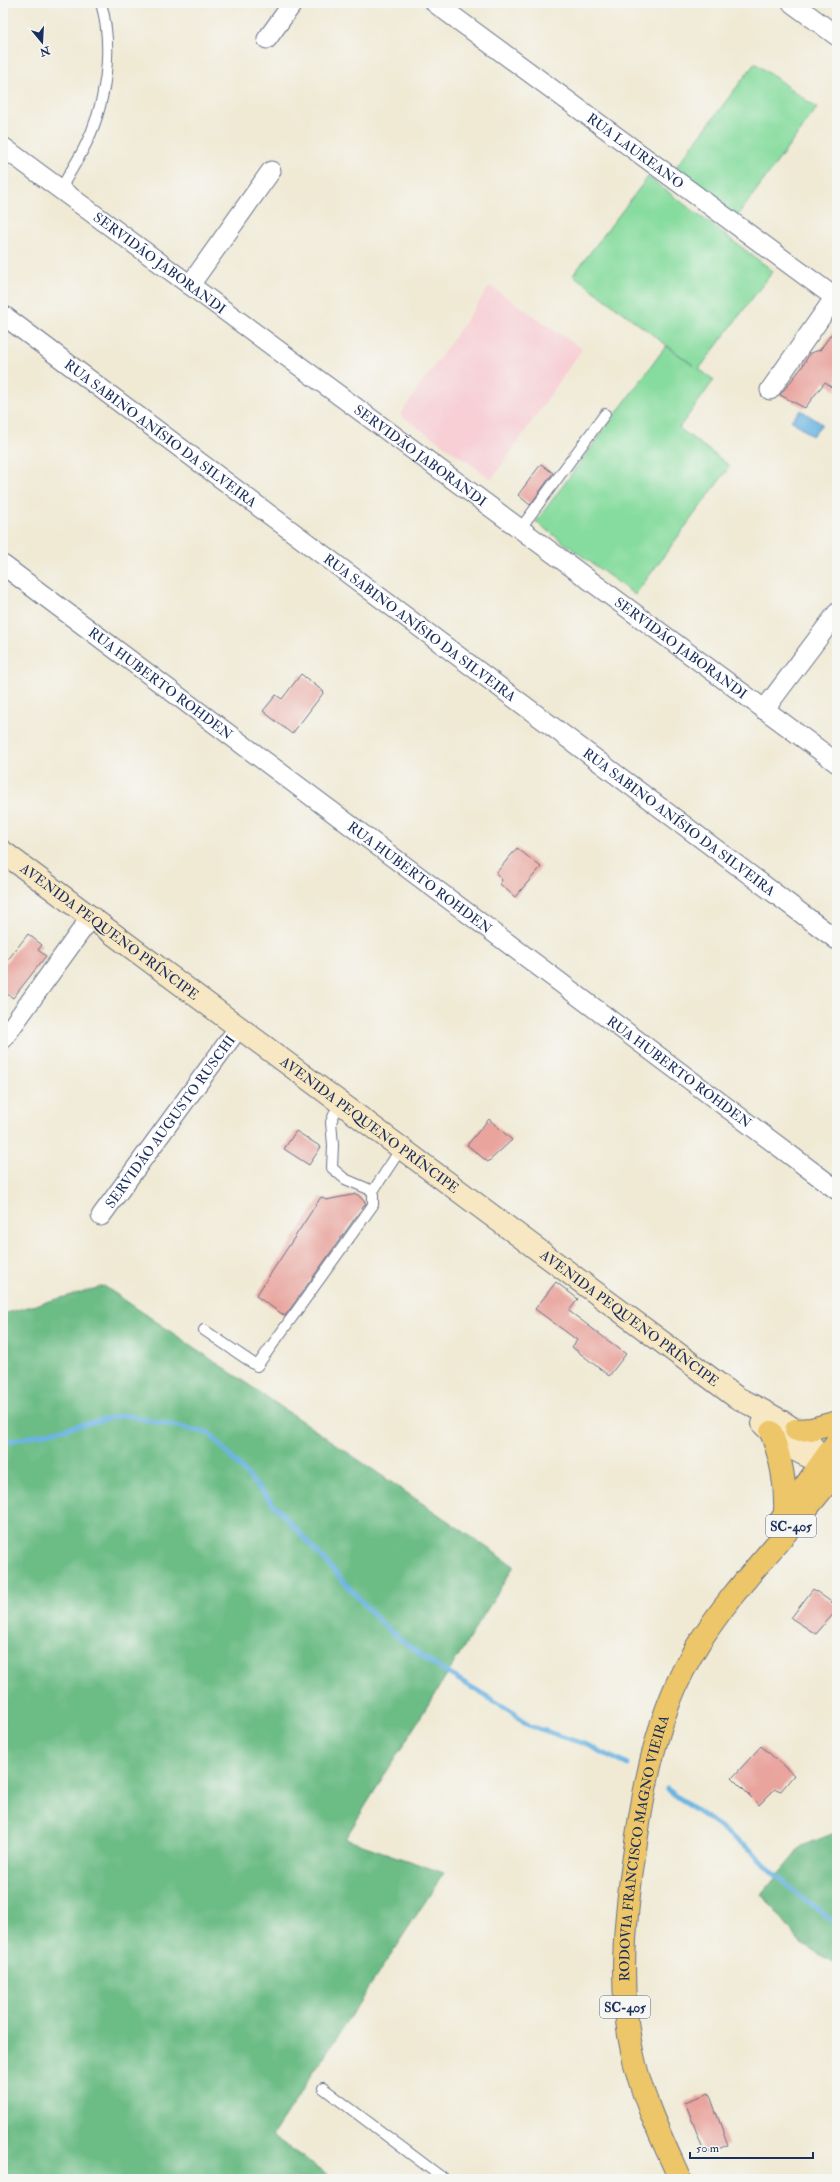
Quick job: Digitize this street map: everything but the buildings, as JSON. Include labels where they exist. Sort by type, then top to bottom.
[{"type":"main road","name":"AVENIDA PEQUENO PRÍNCIPE","points":[[3,852],[339,1103],[402,1147],[736,1397],[796,1430],[814,1446],[832,1467]]},
{"type":"main road","name":"AVENIDA PEQUENO PRÍNCIPE","points":[[736,1397],[771,1432],[807,1457],[832,1467]]},
{"type":"main road","points":[[796,1430],[811,1429],[837,1422]]},
{"type":"main road","points":[[771,1432],[784,1472],[785,1512]]},
{"type":"main road","name":"RODOVIA FRANCISCO MAGNO VIEIRA","points":[[680,2179],[642,2089],[632,2051],[626,2013],[624,1976],[630,1879],[644,1785],[654,1747],[668,1704],[680,1676],[694,1650],[745,1580],[824,1488],[832,1467],[837,1441]]},
{"type":"main road","name":"RODOVIA FRANCISCO MAGNO VIEIRA","points":[[745,1580],[785,1512],[832,1467]]},
{"type":"street","points":[[267,39],[293,3]]},
{"type":"street","name":"RUA LAUREANO","points":[[435,3],[836,298]]},
{"type":"street","points":[[792,3],[837,36]]},
{"type":"street","name":"SERVIDÃO JABORANDI","points":[[3,147],[837,764]]},
{"type":"street","points":[[190,285],[270,171]]},
{"type":"street","points":[[770,390],[836,298]]},
{"type":"street","name":"RUA SABINO ANÍSIO DA SILVEIRA","points":[[3,315],[837,940]]},
{"type":"street","name":"RUA HUBERTO ROHDEN","points":[[3,565],[837,1190]]},
{"type":"street","points":[[764,710],[837,613]]},
{"type":"street","points":[[3,1039],[92,917]]},
{"type":"street","name":"SERVIDÃO AUGUSTO RUSCHI","points":[[100,1216],[239,1027]]},
{"type":"lane","points":[[60,190],[84,148],[95,119],[106,78],[108,46],[101,3]]},
{"type":"lane","points":[[520,529],[605,414]]},
{"type":"lane","points":[[339,1103],[331,1122],[333,1145],[332,1168],[345,1179],[373,1191]]},
{"type":"lane","points":[[204,1330],[257,1366],[373,1205],[373,1191],[402,1147]]},
{"type":"lane","points":[[324,2088],[444,2179]]},
{"type":"shaded area","points":[[490,286],[582,349],[492,479],[400,415]]},
{"type":"green space","points":[[755,63],[817,108],[736,218],[673,171]]},
{"type":"green space","points":[[648,177],[773,271],[699,369],[714,380],[679,428],[730,466],[635,595],[536,522],[666,346],[693,365],[573,275]]},
{"type":"green space","points":[[104,1286],[514,1566],[345,1839],[444,1873],[272,2136],[334,2179],[3,2179],[3,1314]]},
{"type":"green space","points":[[837,1832],[837,1965],[798,1940],[762,1894],[802,1846]]},
{"type":"water","points":[[801,410],[822,424],[812,436],[791,420]]},
{"type":"waterway","points":[[3,1443],[124,1415],[209,1433],[384,1626],[430,1662],[514,1713],[528,1725],[587,1745],[628,1765]]},
{"type":"waterway","points":[[667,1789],[752,1851],[777,1877],[837,1925]]}]
